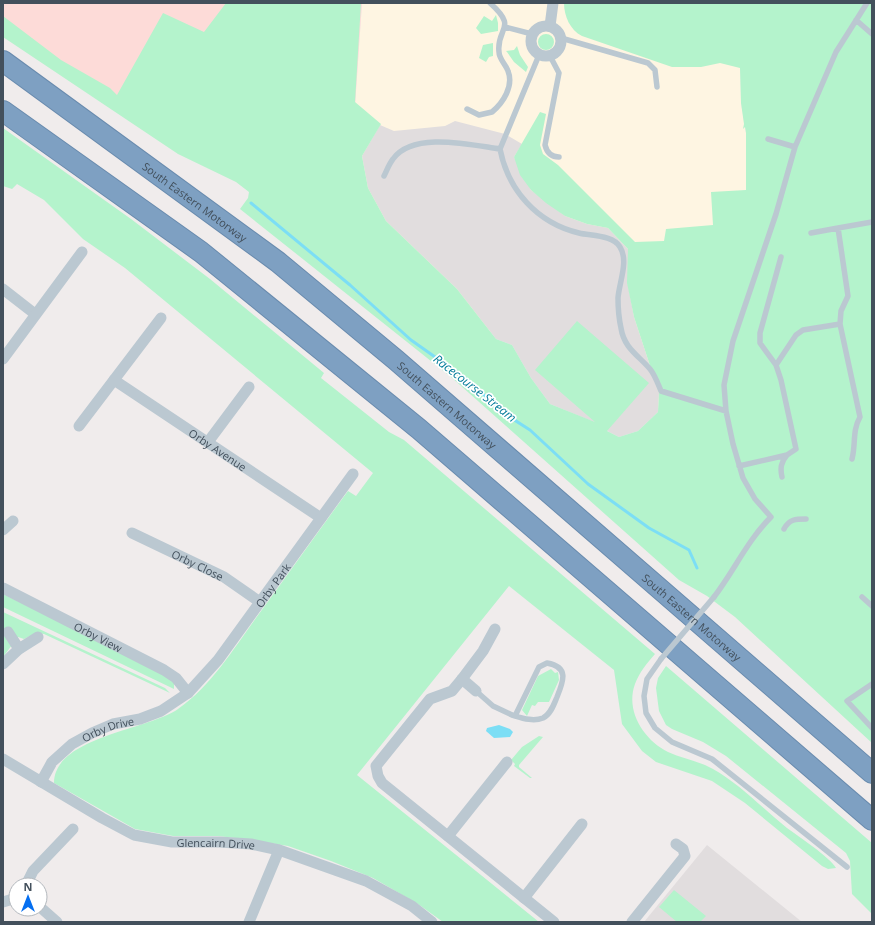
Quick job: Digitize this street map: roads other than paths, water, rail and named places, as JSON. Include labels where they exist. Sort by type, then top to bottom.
[{"type":"highway","name":"South Eastern Motorway","points":[[3,61],[278,262],[414,376],[872,773]]},
{"type":"highway","points":[[3,111],[202,252],[419,429],[872,820]]},
{"type":"street","points":[[550,26],[553,3]]},
{"type":"street","points":[[550,26],[557,31],[561,38],[558,51],[545,55],[535,52],[530,44],[532,34],[540,27],[550,26]]},
{"type":"street","points":[[3,359],[82,252]]},
{"type":"street","points":[[3,289],[35,314]]},
{"type":"street","points":[[79,426],[161,318]]},
{"type":"street","name":"Orby Avenue","points":[[114,380],[320,518]]},
{"type":"street","points":[[208,442],[249,387]]},
{"type":"street","name":"Orby Park","points":[[188,693],[218,660],[353,474]]},
{"type":"street","points":[[3,530],[12,521]]},
{"type":"street","name":"Orby Close","points":[[132,533],[224,577],[260,602]]},
{"type":"street","name":"Orby View","points":[[3,588],[164,670],[176,678],[188,693]]},
{"type":"street","points":[[495,629],[483,651],[452,691],[430,699],[376,766],[378,776],[382,783],[554,922]]},
{"type":"street","points":[[8,632],[19,649]]},
{"type":"street","points":[[3,664],[19,649],[38,637]]},
{"type":"street","points":[[462,679],[476,691]]},
{"type":"street","name":"Orby Drive","points":[[40,782],[52,762],[72,744],[113,724],[140,719],[161,711],[188,693]]},
{"type":"street","name":"Glencairn Drive","points":[[3,759],[102,818],[134,834],[172,842],[251,844],[280,850],[366,881],[412,906],[432,922]]},
{"type":"street","points":[[448,836],[507,762]]},
{"type":"street","points":[[524,898],[582,824]]},
{"type":"street","points":[[29,877],[32,871],[73,830]]},
{"type":"street","points":[[632,922],[685,856],[683,849],[676,844]]},
{"type":"street","points":[[249,922],[280,850]]},
{"type":"street","points":[[48,914],[57,922]]},
{"type":"lane","points":[[467,109],[479,115],[489,114],[495,110],[508,90],[510,84],[508,71],[499,56],[498,49],[505,27],[504,18],[490,3]]},
{"type":"lane","points":[[847,867],[712,759],[672,742],[655,728],[646,713],[644,696],[647,679],[660,659],[714,597],[731,575],[750,540],[771,517],[760,506],[749,490],[739,466],[726,411],[724,385],[733,341],[776,214],[795,147],[836,52],[867,3]]},
{"type":"lane","points":[[856,20],[872,34]]},
{"type":"lane","points":[[505,27],[532,34]]},
{"type":"lane","points":[[561,38],[648,62],[655,70],[657,86]]},
{"type":"lane","points":[[559,157],[555,157],[549,153],[545,145],[559,73],[545,55],[500,149],[503,165],[509,179],[522,198],[538,213],[566,229],[608,239],[617,243],[621,248],[623,263],[618,299],[621,330],[624,341],[630,350],[650,370],[661,391],[726,411]]},
{"type":"lane","points":[[768,139],[795,147]]},
{"type":"lane","points":[[384,176],[393,158],[418,144],[450,142],[500,149]]},
{"type":"lane","points":[[811,233],[872,222]]},
{"type":"lane","points":[[838,228],[848,296],[841,311],[840,324],[860,418],[855,426],[856,443],[852,459]]},
{"type":"lane","points":[[781,257],[760,333],[760,344],[776,366],[782,380],[796,449],[788,454],[783,460],[780,468],[782,477]]},
{"type":"lane","points":[[776,366],[796,335],[803,330],[840,324]]},
{"type":"lane","points":[[739,466],[788,454]]},
{"type":"lane","points":[[784,529],[787,523],[796,518],[806,519]]},
{"type":"lane","points":[[862,597],[872,606]]},
{"type":"lane","points":[[476,691],[493,706],[516,716],[536,720],[549,714],[563,680],[562,671],[558,666],[548,663],[539,667],[516,716]]},
{"type":"lane","points":[[872,684],[847,701],[872,728]]},
{"type":"water","points":[[499,725],[510,729],[513,732],[510,737],[494,738],[486,731],[487,728]]},
{"type":"waterway","name":"Racecourse Stream","points":[[251,203],[350,285],[411,340],[469,381],[502,412],[530,430],[588,484],[649,528],[689,550],[697,568]]}]
